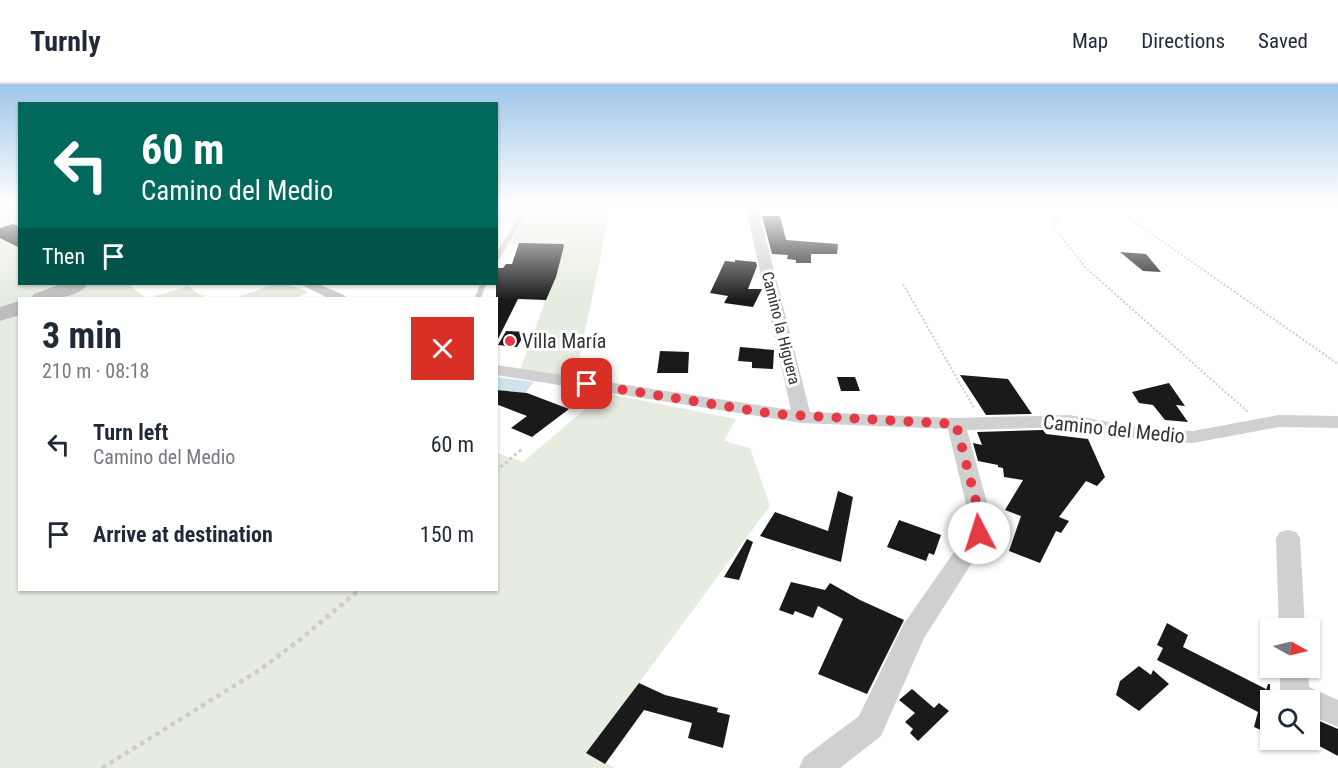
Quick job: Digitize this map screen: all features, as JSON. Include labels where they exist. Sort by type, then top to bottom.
[{"type":"main road","points":[[44,297],[75,285]]},
{"type":"main road","points":[[0,315],[18,308]]},
{"type":"street","name":"Camino la Higuera","points":[[759,236],[802,417]]},
{"type":"street","points":[[309,285],[337,297]]},
{"type":"street","name":"Camino del Medio","points":[[498,370],[802,417],[956,424],[1069,421],[1151,435],[1193,437],[1214,435],[1260,423],[1338,422]]},
{"type":"street","points":[[815,768],[870,726],[913,633],[979,533],[981,521],[956,424]]},
{"type":"street","points":[[1288,537],[1292,618]]},
{"type":"street","points":[[1294,678],[1295,693],[1338,714]]},
{"type":"lane","points":[[498,256],[510,236]]},
{"type":"path","points":[[1060,236],[1066,242],[1068,249],[1086,268],[1260,423]]},
{"type":"path","points":[[1155,236],[1338,364]]},
{"type":"path","points":[[903,284],[967,397]]},
{"type":"path","points":[[498,469],[522,449]]},
{"type":"path","points":[[102,768],[258,671],[301,639],[358,591]]},
{"type":"shaded area","points":[[0,236],[18,236],[18,285],[68,285],[36,297],[18,297],[18,304],[0,311]]},
{"type":"shaded area","points":[[514,236],[605,236],[575,378],[520,370],[565,246],[562,244],[509,244]]},
{"type":"shaded area","points":[[87,285],[129,285],[145,297],[57,297]]},
{"type":"shaded area","points":[[271,285],[290,285],[308,292],[299,297],[238,297]]},
{"type":"shaded area","points":[[188,286],[204,297],[153,297]]},
{"type":"shaded area","points":[[18,313],[18,591],[498,591],[498,453],[523,462],[604,393],[736,419],[724,441],[750,448],[770,506],[587,753],[615,768],[0,768],[0,321]]},
{"type":"water","points":[[498,377],[533,382],[525,393],[498,390]]},
{"type":"building","points":[[0,236],[18,236],[18,247]]},
{"type":"building","points":[[767,236],[785,236],[786,240],[838,244],[837,254],[811,254],[811,263],[796,263],[796,260],[787,259],[788,255],[772,254]]},
{"type":"building","points":[[519,243],[563,244],[564,246],[556,277],[546,300],[518,299],[498,339],[496,285],[498,285],[498,268],[512,264]]},
{"type":"building","points":[[1120,252],[1146,254],[1161,272],[1143,271]]},
{"type":"building","points":[[735,260],[756,262],[757,266],[748,289],[762,289],[753,307],[724,303],[728,296],[710,293],[725,261],[735,262]]},
{"type":"building","name":"Villa María","points":[[506,331],[526,332],[517,347],[498,345]]},
{"type":"building","points":[[740,347],[774,350],[773,369],[752,368],[752,362],[738,361]]},
{"type":"building","points":[[660,351],[689,352],[688,373],[657,373]]},
{"type":"building","points":[[960,375],[1008,379],[1032,414],[986,415]]},
{"type":"building","points":[[837,377],[855,377],[860,391],[841,391]]},
{"type":"building","points":[[1169,383],[1185,406],[1176,405],[1188,422],[1165,420],[1153,405],[1139,403],[1132,392]]},
{"type":"building","points":[[498,390],[527,393],[569,409],[532,437],[511,428],[527,416],[498,405]]},
{"type":"building","points":[[1043,430],[1046,434],[1088,439],[1105,477],[1097,486],[1086,481],[1059,517],[1069,521],[1061,533],[1056,531],[1040,563],[1009,551],[1021,516],[1005,510],[1023,480],[1004,477],[1003,468],[978,461],[973,443],[982,445],[977,432]]},
{"type":"building","points":[[838,491],[853,497],[841,562],[760,536],[775,512],[828,531]]},
{"type":"building","points":[[899,520],[941,535],[934,555],[929,553],[926,561],[887,547]]},
{"type":"building","points":[[747,539],[753,542],[739,580],[724,577]]},
{"type":"building","points":[[791,582],[825,590],[830,583],[904,620],[867,694],[818,674],[843,619],[818,606],[813,618],[795,611],[793,615],[779,610]]},
{"type":"building","points":[[1167,623],[1188,635],[1183,647],[1266,689],[1260,690],[1260,730],[1254,727],[1258,712],[1157,660],[1163,648],[1157,645]]},
{"type":"building","points":[[1139,666],[1151,675],[1153,670],[1169,684],[1139,711],[1116,695],[1120,681]]},
{"type":"building","points":[[639,683],[665,695],[718,708],[717,712],[730,715],[723,748],[688,738],[692,723],[644,710],[605,764],[586,753]]},
{"type":"building","points":[[912,689],[934,708],[939,703],[949,711],[918,741],[910,733],[913,729],[905,722],[915,713],[899,700]]},
{"type":"building","points":[[1320,721],[1338,729],[1338,756],[1320,746]]},
{"type":"place","name":"Villa María","points":[[510,341]]},
{"type":"route","points":[[587,384],[774,414],[956,424],[981,521],[979,533]]}]
